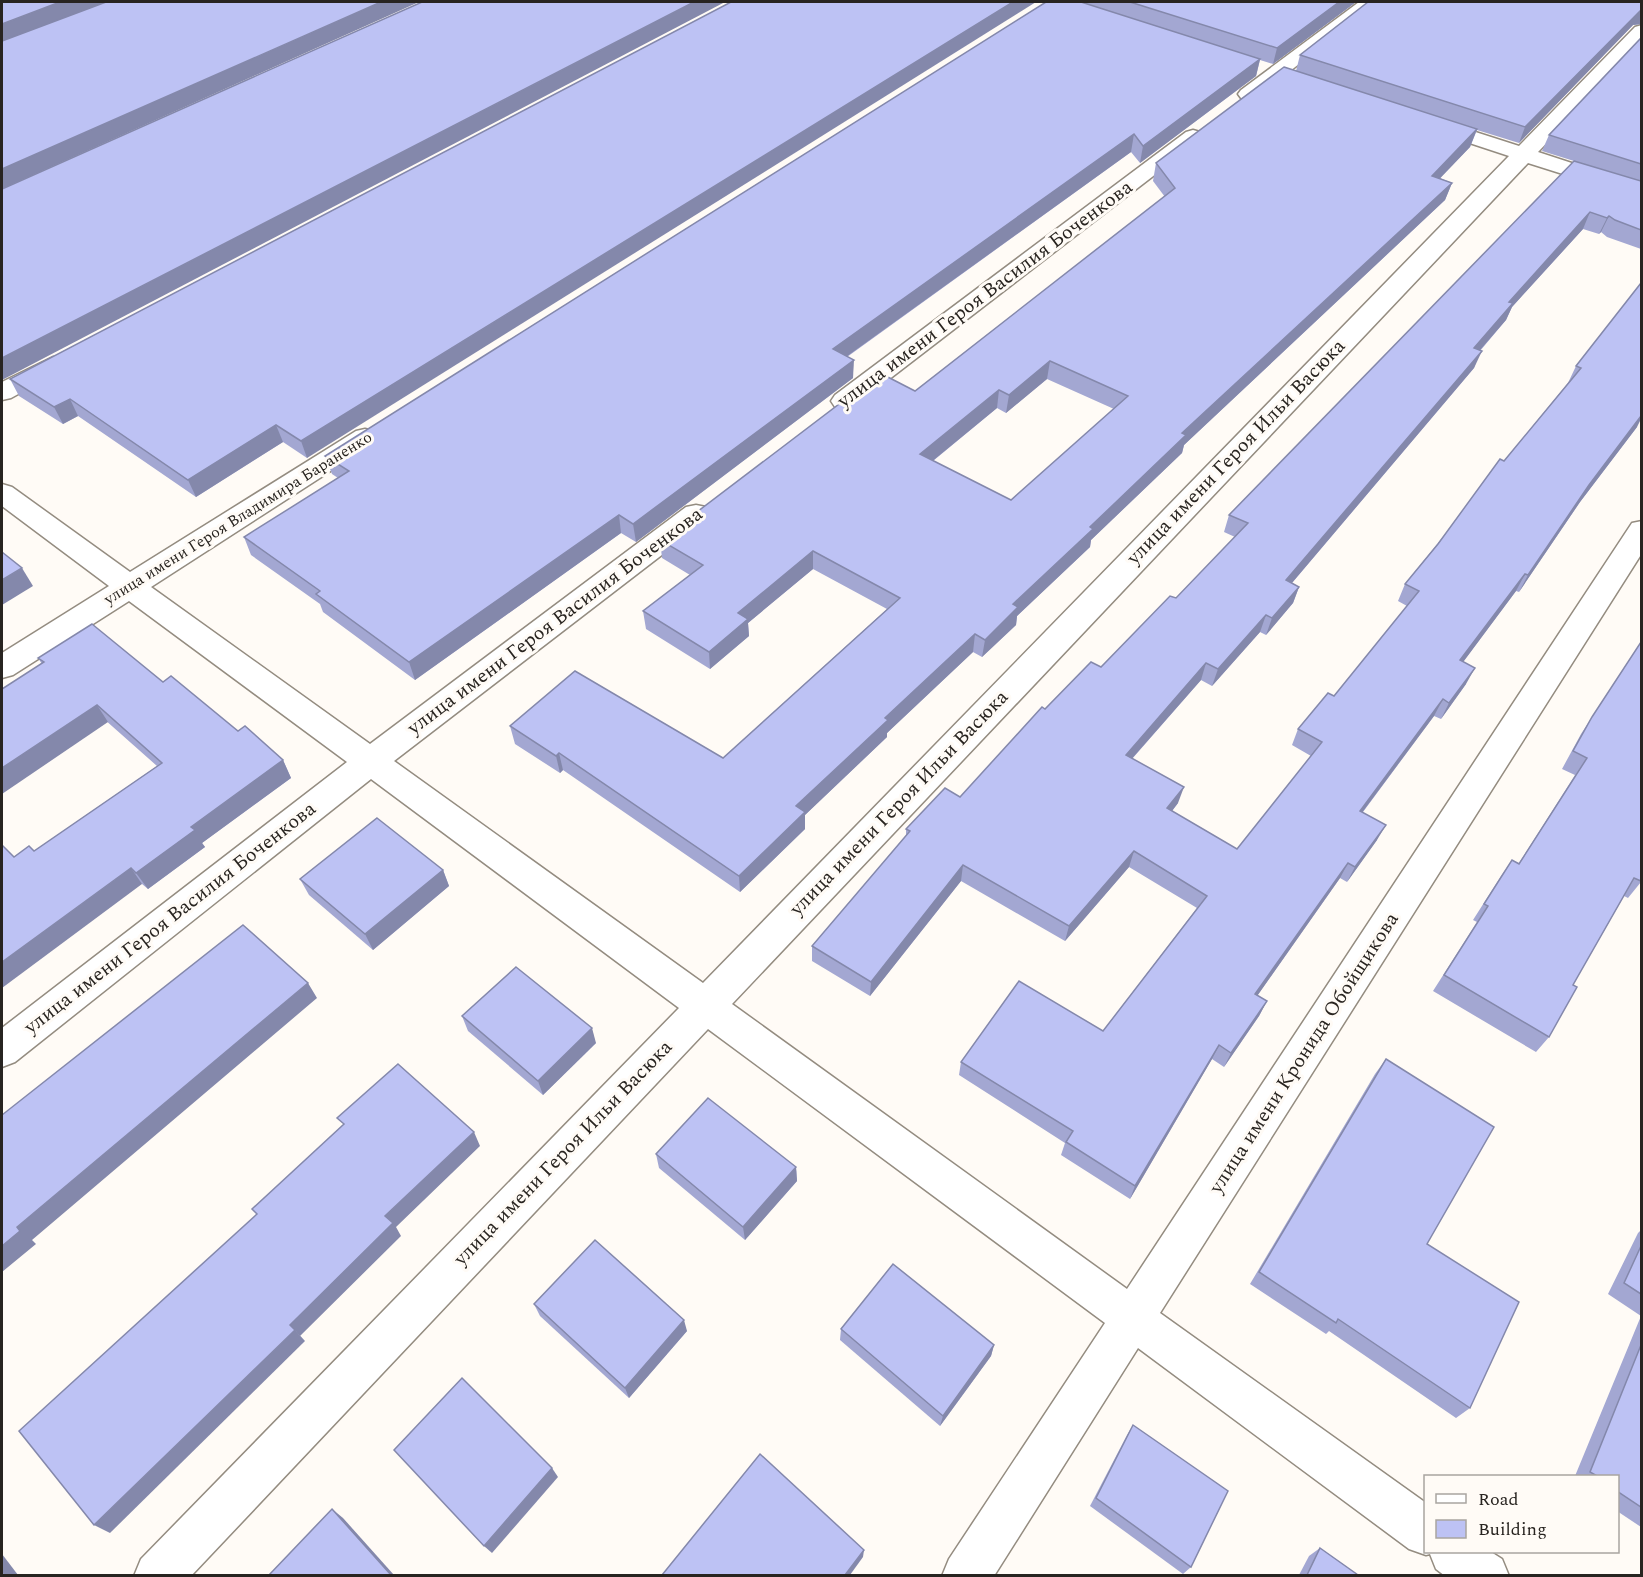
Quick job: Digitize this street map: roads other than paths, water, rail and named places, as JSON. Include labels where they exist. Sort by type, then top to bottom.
[{"type":"street","name":"улица имени Героя Василия Боченкова","points":[[828,413],[1370,2]]},
{"type":"street","name":"улица имени Героя Ильи Васюка","points":[[158,1575],[1641,31]]},
{"type":"street","points":[[1410,118],[1641,193]]},
{"type":"street","points":[[2,392],[75,353]]},
{"type":"street","name":"улица имени Героя Владимира Бараненко","points":[[2,667],[383,426]]},
{"type":"street","points":[[2,493],[1424,1531]]},
{"type":"street","name":"улица имени Героя Василия Боченкова","points":[[2,1050],[371,761],[714,500]]},
{"type":"street","name":"улица имени Кронида Обойщикова","points":[[966,1575],[1641,530]]},
{"type":"street","points":[[1456,1553],[1485,1575]]}]
